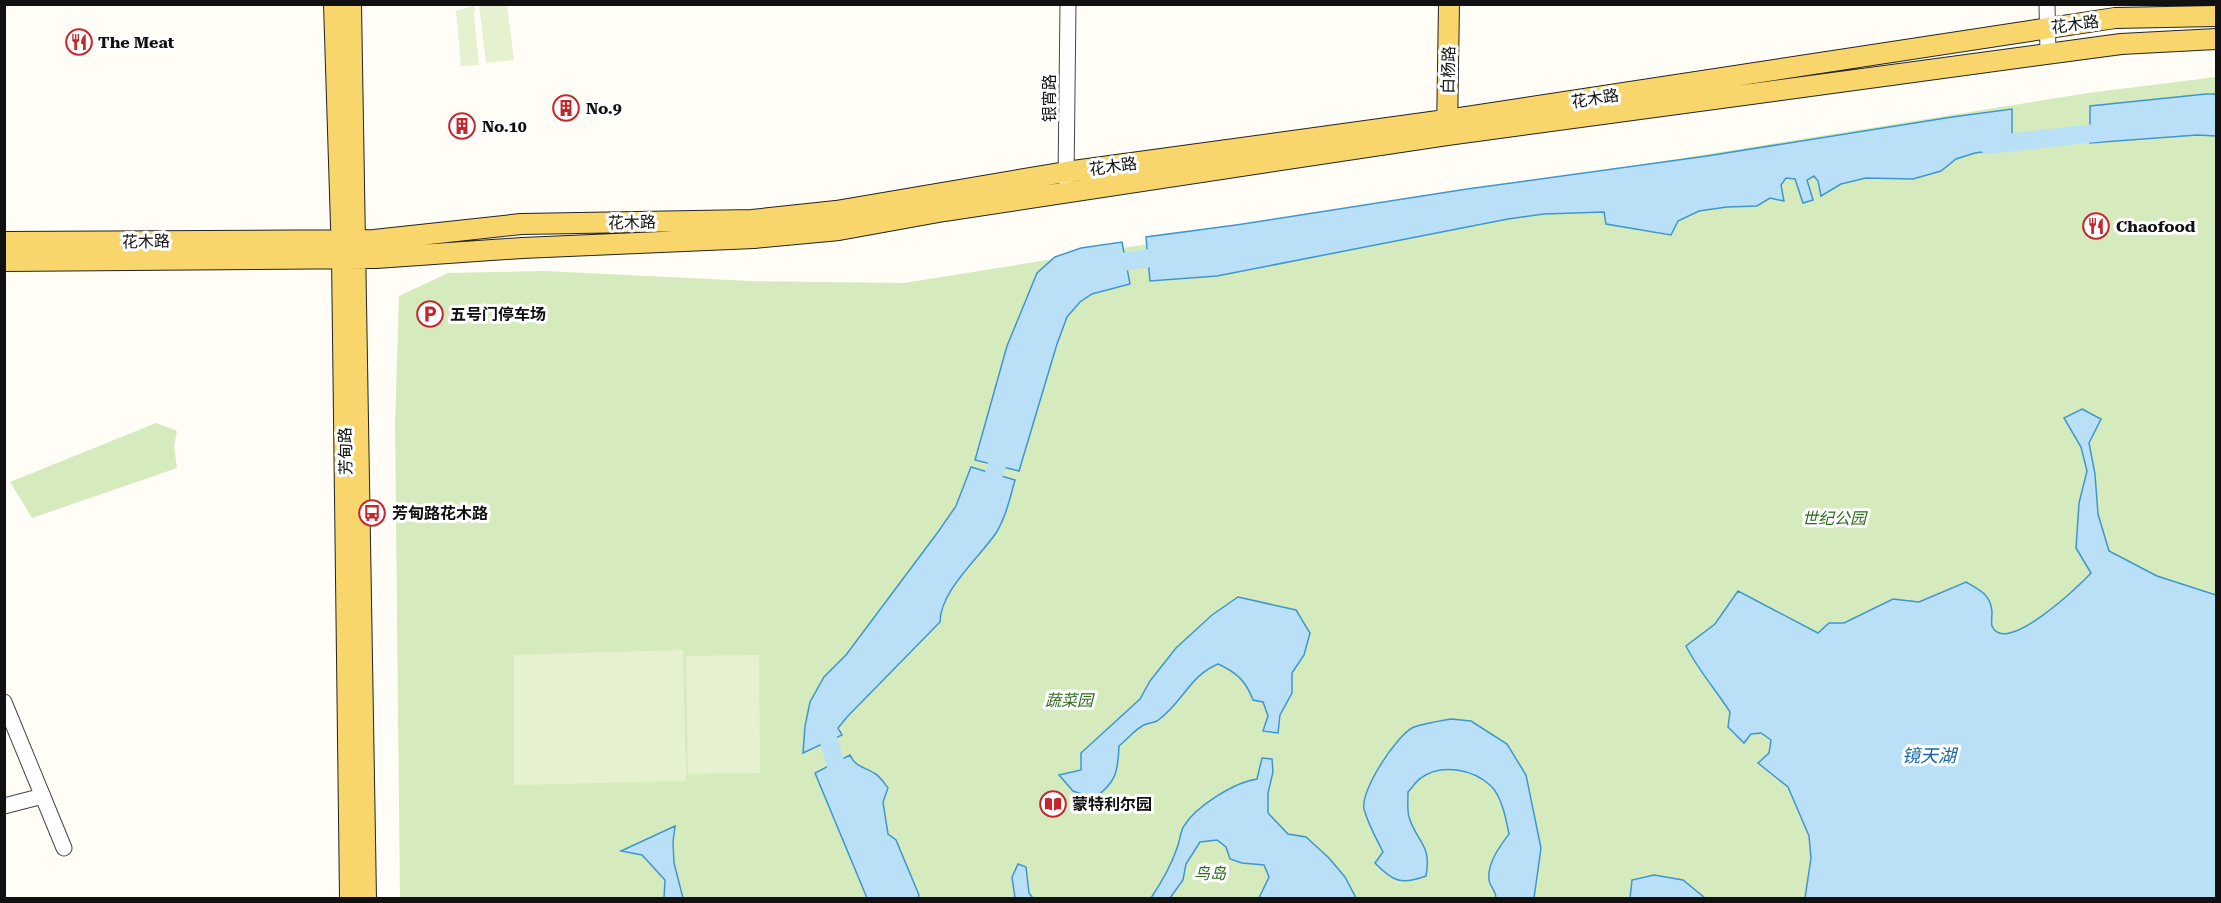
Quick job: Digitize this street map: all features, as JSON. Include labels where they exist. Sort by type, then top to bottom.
[{"type":"main road","name":"芳甸路","points":[[334,4],[349,248],[366,898]]},
{"type":"main road","name":"芳甸路","points":[[350,898],[351,4]]},
{"type":"main road","name":"白杨路","points":[[1449,4],[1454,127]]},
{"type":"main road","name":"白杨路","points":[[1454,127],[1461,4]]},
{"type":"main road","name":"花木路","points":[[4,261],[349,248],[775,236],[839,230],[2048,28],[2115,18],[2217,16]]},
{"type":"main road","name":"花木路","points":[[4,242],[349,248],[374,240],[521,224],[752,220],[836,212],[1066,172],[1454,127],[2121,44],[2217,39]]},
{"type":"street","name":"银宵路","points":[[1066,192],[1068,4]]},
{"type":"street","points":[[2048,4],[2048,54]]},
{"type":"street","points":[[4,702],[64,848]]},
{"type":"street","points":[[4,806],[43,796]]},
{"type":"green space","points":[[475,5],[479,65],[461,66],[456,11]]},
{"type":"green space","points":[[479,5],[507,5],[514,60],[486,63]]},
{"type":"green space","name":"世纪公园","points":[[2216,77],[2216,898],[400,898],[395,424],[399,296],[448,273],[545,271],[750,281],[904,283],[2088,93]]},
{"type":"green space","points":[[156,423],[177,431],[174,446],[177,468],[32,518],[10,482]]},
{"type":"green space","points":[[683,650],[686,781],[514,785],[514,655]]},
{"type":"green space","points":[[759,655],[760,773],[688,774],[686,656]]},
{"type":"water","points":[[2216,94],[2216,136],[2197,135],[2090,143],[2090,106]]},
{"type":"water","points":[[2012,109],[2012,148],[1975,153],[1956,159],[1941,171],[1913,179],[1866,178],[1841,184],[1821,196],[1818,181],[1814,176],[1807,180],[1813,200],[1803,203],[1795,179],[1786,178],[1781,185],[1784,201],[1770,198],[1757,206],[1699,211],[1678,221],[1671,235],[1606,224],[1604,212],[1544,214],[1217,276],[1150,281],[1146,237],[1707,156]]},
{"type":"water","points":[[1122,242],[1130,284],[1092,294],[1080,302],[1067,317],[1019,471],[975,460],[1007,346],[1037,273],[1055,257],[1081,248]]},
{"type":"water","name":"镜天湖","points":[[2082,409],[2101,419],[2089,443],[2095,474],[2098,514],[2109,551],[2157,576],[2216,595],[2216,898],[1805,898],[1811,858],[1809,836],[1788,787],[1758,763],[1769,753],[1771,740],[1761,733],[1751,734],[1744,743],[1728,727],[1730,712],[1686,646],[1715,624],[1738,591],[1818,633],[1829,623],[1844,623],[1893,599],[1919,602],[1966,582],[1987,597],[1991,606],[1992,626],[2000,633],[2011,632],[2026,626],[2073,591],[2091,573],[2076,548],[2079,503],[2087,471],[2081,447],[2064,418]]},
{"type":"water","points":[[971,467],[1015,480],[1005,514],[996,533],[953,587],[946,599],[940,622],[847,717],[838,728],[842,735],[803,753],[810,702],[824,677],[846,655],[938,532],[956,506]]},
{"type":"water","points":[[1238,597],[1296,610],[1310,633],[1304,655],[1292,673],[1292,693],[1280,715],[1278,733],[1263,731],[1268,716],[1263,702],[1253,700],[1240,678],[1218,664],[1200,676],[1166,714],[1157,721],[1141,727],[1119,746],[1118,763],[1114,776],[1101,793],[1094,798],[1073,791],[1059,775],[1081,770],[1081,753],[1140,699],[1150,681],[1176,648],[1212,615]]},
{"type":"water","points":[[1451,719],[1471,721],[1507,744],[1526,775],[1541,848],[1534,898],[1496,898],[1490,882],[1490,867],[1509,834],[1501,802],[1495,791],[1484,780],[1457,770],[1447,769],[1429,773],[1419,779],[1408,792],[1409,817],[1427,857],[1426,876],[1404,881],[1398,880],[1375,863],[1383,852],[1364,809],[1364,801],[1374,777],[1398,740],[1407,732],[1414,727]]},
{"type":"water","points":[[850,755],[857,764],[878,776],[888,788],[883,802],[888,834],[896,840],[919,895],[918,898],[867,898],[815,773]]},
{"type":"water","points":[[1262,758],[1272,759],[1273,772],[1268,793],[1268,813],[1288,834],[1306,837],[1329,858],[1345,877],[1356,898],[1259,898],[1269,877],[1264,865],[1242,863],[1230,859],[1226,847],[1217,840],[1200,842],[1186,864],[1183,880],[1170,898],[1151,898],[1169,868],[1183,828],[1190,818],[1227,790],[1257,779]]},
{"type":"water","points":[[675,826],[674,863],[683,898],[664,898],[665,880],[642,855],[621,851]]},
{"type":"water","points":[[1018,864],[1026,867],[1029,893],[1033,898],[1015,898],[1012,877]]},
{"type":"water","points":[[1654,875],[1683,880],[1705,898],[1630,898],[1632,880]]},
{"type":"waterway","points":[[1988,145],[2113,131]]},
{"type":"waterway","points":[[1102,265],[1170,255]]},
{"type":"waterway","points":[[987,496],[1004,442]]},
{"type":"waterway","points":[[822,717],[842,786]]},
{"type":"place","name":"The Meat","points":[[79,42]]},
{"type":"place","name":"No.9","points":[[566,108]]},
{"type":"place","name":"No.10","points":[[462,126]]},
{"type":"place","name":"Chaofood","points":[[2096,226]]},
{"type":"place","name":"五号门停车场","points":[[430,314]]},
{"type":"place","name":"芳甸路花木路","points":[[372,513]]},
{"type":"place","name":"蒙特利尔园","points":[[1053,804]]},
{"type":"park label","name":"蔬菜园","points":[[1069,700]]},
{"type":"park label","name":"鸟岛","points":[[1210,873]]}]
